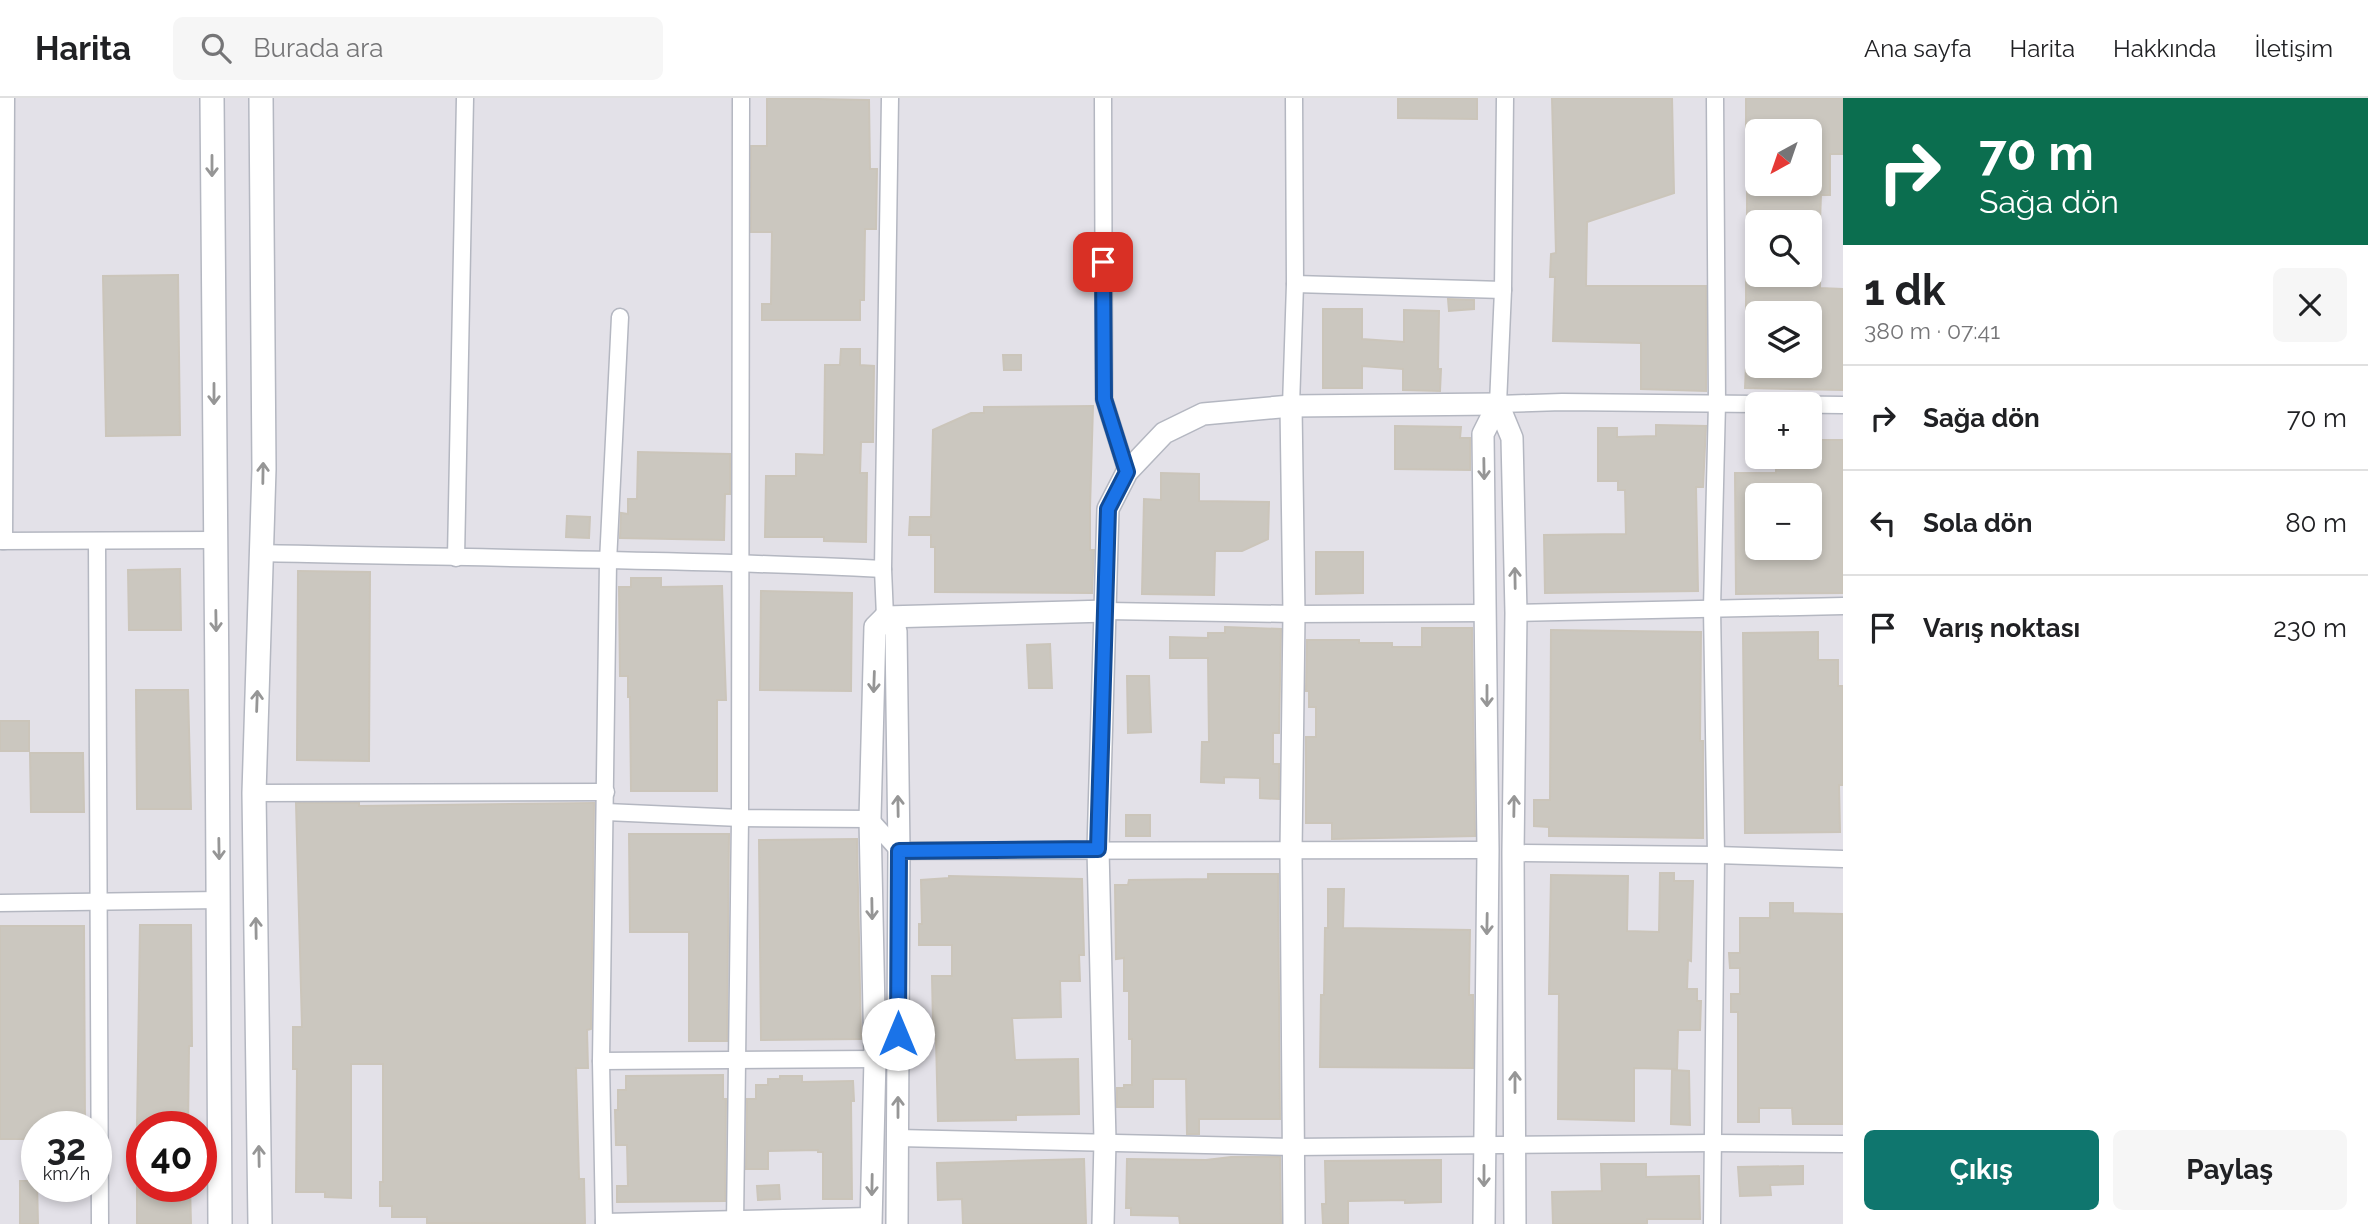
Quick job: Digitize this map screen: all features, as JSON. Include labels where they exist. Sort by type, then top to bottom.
[{"type":"main road","points":[[212,98],[214,540],[220,900],[220,1224]]},
{"type":"main road","points":[[260,1224],[254,793],[262,553],[261,98]]},
{"type":"street","points":[[6,98],[2,541],[214,540]]},
{"type":"street","points":[[456,558],[465,98]]},
{"type":"street","points":[[735,1222],[740,818],[741,98]]},
{"type":"street","points":[[890,98],[883,569],[885,617],[896,631],[899,851],[897,1224]]},
{"type":"street","points":[[1103,98],[1104,399],[1127,472]]},
{"type":"street","points":[[1294,98],[1295,284],[1291,406],[1294,614],[1291,852],[1294,1224]]},
{"type":"street","points":[[1484,1224],[1488,850],[1483,434],[1498,404],[1506,98]]},
{"type":"street","points":[[1712,1224],[1716,855],[1712,608],[1717,403],[1715,98]]},
{"type":"street","points":[[1295,284],[1503,290]]},
{"type":"street","points":[[620,317],[608,562],[601,1061],[604,1223],[871,1220],[875,1059],[870,819],[876,627],[885,617],[1107,611],[1487,613]]},
{"type":"street","points":[[1104,1224],[1105,1141],[1098,849],[1108,509],[1127,472],[1164,433],[1203,414],[1291,406],[1562,402],[1843,405]]},
{"type":"street","points":[[1498,404],[1513,439],[1516,613],[1513,853],[1515,1224]]},
{"type":"street","points":[[97,541],[100,1224]]},
{"type":"street","points":[[262,553],[608,562],[740,562],[883,569]]},
{"type":"street","points":[[1516,613],[1843,606]]},
{"type":"street","points":[[254,793],[606,792]]},
{"type":"street","points":[[606,812],[740,818],[870,819],[899,851],[1488,850]]},
{"type":"street","points":[[1513,853],[1843,859]]},
{"type":"street","points":[[0,903],[220,900]]},
{"type":"street","points":[[601,1061],[875,1059]]},
{"type":"street","points":[[898,1138],[1293,1147],[1843,1144]]},
{"type":"shaded area","points":[[0,98],[1843,98],[1843,1224],[0,1224]]},
{"type":"building","points":[[767,98],[869,100],[870,169],[877,169],[876,229],[865,229],[864,300],[860,300],[860,320],[762,320],[762,304],[771,304],[772,232],[751,232],[751,146],[767,146]]},
{"type":"building","points":[[1398,98],[1477,98],[1477,119],[1398,118]]},
{"type":"building","points":[[1552,98],[1672,98],[1674,193],[1587,222],[1586,286],[1706,286],[1706,391],[1641,389],[1641,343],[1553,341],[1555,277],[1550,277],[1551,254],[1556,253]]},
{"type":"building","points":[[1746,98],[1843,98],[1843,154],[1830,154],[1830,195],[1822,195],[1822,119],[1746,119]]},
{"type":"building","points":[[1747,196],[1821,196],[1820,210],[1747,210]]},
{"type":"building","points":[[178,275],[180,435],[106,436],[103,276]]},
{"type":"building","points":[[1746,287],[1843,289],[1843,390],[1745,388],[1745,378],[1822,378],[1822,301],[1746,301]]},
{"type":"building","points":[[1448,299],[1474,300],[1474,309],[1449,311]]},
{"type":"building","points":[[1323,309],[1362,309],[1362,339],[1404,342],[1404,310],[1439,311],[1440,391],[1403,390],[1403,369],[1362,366],[1362,388],[1323,388]]},
{"type":"building","points":[[841,349],[860,349],[860,365],[874,366],[873,442],[861,442],[860,473],[867,473],[866,542],[824,541],[824,537],[765,537],[766,476],[796,476],[796,454],[824,455],[825,365],[840,365]]},
{"type":"building","points":[[1003,355],[1021,355],[1021,370],[1004,370]]},
{"type":"building","points":[[1093,406],[1090,508],[1090,550],[1094,550],[1092,593],[935,592],[935,547],[931,547],[931,535],[909,535],[910,517],[931,517],[933,430],[971,413],[984,413],[984,407]]},
{"type":"building","points":[[1656,425],[1706,426],[1703,487],[1696,487],[1698,591],[1545,593],[1544,535],[1626,534],[1625,490],[1618,490],[1618,481],[1598,481],[1598,428],[1617,428],[1617,437],[1656,436]]},
{"type":"building","points":[[1395,426],[1461,427],[1460,438],[1470,438],[1470,470],[1395,469]]},
{"type":"building","points":[[1822,440],[1843,440],[1843,593],[1736,594],[1735,473],[1776,473],[1776,469],[1822,469]]},
{"type":"building","points":[[638,452],[730,454],[730,494],[725,494],[724,540],[620,538],[621,513],[628,514],[628,499],[637,499]]},
{"type":"building","points":[[1161,473],[1199,474],[1199,501],[1269,502],[1268,539],[1242,551],[1215,551],[1214,595],[1142,594],[1144,499],[1161,500]]},
{"type":"building","points":[[567,516],[590,517],[589,538],[566,537]]},
{"type":"building","points":[[1316,552],[1363,552],[1363,593],[1316,594]]},
{"type":"building","points":[[180,569],[181,630],[129,630],[128,570]]},
{"type":"building","points":[[298,571],[370,572],[369,761],[297,760]]},
{"type":"building","points":[[631,578],[661,578],[661,587],[722,586],[726,700],[717,700],[717,791],[631,791],[630,697],[628,676],[620,676],[619,587],[631,587]]},
{"type":"building","points":[[761,591],[852,593],[851,691],[760,690]]},
{"type":"building","points":[[1225,627],[1281,629],[1279,733],[1273,733],[1273,764],[1279,764],[1279,799],[1260,798],[1260,778],[1224,777],[1224,783],[1201,782],[1202,742],[1209,742],[1208,658],[1170,658],[1170,637],[1208,638],[1208,633],[1225,633]]},
{"type":"building","points":[[1422,628],[1472,628],[1475,836],[1332,839],[1332,823],[1306,823],[1306,737],[1316,737],[1316,707],[1309,707],[1309,691],[1306,691],[1307,640],[1359,640],[1359,643],[1392,643],[1392,647],[1422,647]]},
{"type":"building","points":[[1551,630],[1701,632],[1703,838],[1549,836],[1549,827],[1534,826],[1534,800],[1550,800]]},
{"type":"building","points":[[1818,632],[1818,660],[1838,660],[1838,686],[1843,686],[1840,832],[1745,833],[1743,633]]},
{"type":"building","points":[[1050,644],[1052,688],[1029,688],[1027,645]]},
{"type":"building","points":[[1127,676],[1149,676],[1151,732],[1128,733]]},
{"type":"building","points":[[136,690],[188,690],[191,809],[137,809]]},
{"type":"building","points":[[0,721],[29,721],[29,751],[0,751]]},
{"type":"building","points":[[30,753],[83,753],[84,812],[31,812]]},
{"type":"building","points":[[296,803],[359,803],[359,806],[594,803],[591,1029],[587,1030],[588,1068],[576,1068],[579,1179],[584,1179],[585,1224],[427,1223],[427,1217],[392,1217],[392,1206],[380,1206],[380,1182],[383,1182],[383,1064],[351,1064],[351,1198],[325,1197],[325,1192],[296,1192],[297,1069],[293,1069],[293,1027],[302,1027]]},
{"type":"building","points":[[1126,815],[1150,815],[1150,836],[1126,836]]},
{"type":"building","points":[[629,834],[729,834],[727,1041],[689,1041],[689,932],[630,932]]},
{"type":"building","points":[[857,839],[861,1039],[761,1040],[759,840]]},
{"type":"building","points":[[1660,873],[1674,873],[1674,881],[1693,881],[1691,961],[1688,960],[1687,989],[1697,989],[1697,1001],[1701,1001],[1700,1030],[1678,1030],[1677,1069],[1634,1068],[1634,1121],[1558,1119],[1559,994],[1549,994],[1551,875],[1628,876],[1627,931],[1659,932]]},
{"type":"building","points":[[1208,874],[1278,874],[1280,1119],[1199,1119],[1199,1134],[1187,1134],[1186,1079],[1153,1079],[1153,1107],[1117,1107],[1117,1088],[1132,1085],[1132,1039],[1129,1039],[1129,991],[1124,991],[1124,958],[1116,959],[1115,885],[1128,885],[1129,880],[1208,879]]},
{"type":"building","points":[[949,876],[1082,879],[1084,955],[1079,955],[1080,981],[1060,981],[1061,1017],[1012,1018],[1015,1060],[1078,1059],[1079,1114],[1016,1115],[1016,1120],[938,1121],[936,1039],[923,1040],[923,1024],[933,1024],[932,976],[952,976],[952,945],[919,945],[919,924],[922,924],[921,880]]},
{"type":"building","points":[[1328,889],[1344,889],[1343,928],[1470,930],[1469,995],[1473,995],[1473,1068],[1320,1067],[1321,995],[1324,995]]},
{"type":"building","points":[[1770,903],[1793,903],[1793,913],[1843,914],[1843,1124],[1793,1124],[1792,1108],[1759,1108],[1759,1122],[1738,1122],[1738,1012],[1731,1012],[1731,994],[1740,994],[1740,968],[1730,968],[1729,953],[1740,953],[1740,918],[1770,918]]},
{"type":"building","points":[[140,925],[191,925],[192,1046],[189,1046],[188,1111],[137,1111]]},
{"type":"building","points":[[0,926],[84,926],[85,1111],[21,1111],[21,1139],[0,1139]]},
{"type":"building","points":[[1672,1070],[1689,1071],[1690,1125],[1671,1124]]},
{"type":"building","points":[[723,1075],[723,1099],[726,1099],[725,1201],[617,1202],[617,1186],[628,1186],[627,1145],[616,1145],[615,1110],[618,1110],[618,1090],[626,1090],[626,1076]]},
{"type":"building","points":[[780,1076],[802,1076],[802,1082],[853,1081],[852,1199],[823,1199],[823,1152],[818,1150],[768,1151],[768,1169],[746,1169],[747,1099],[756,1099],[756,1085],[768,1085],[768,1079],[780,1079]]},
{"type":"building","points":[[1280,1157],[1281,1224],[1180,1224],[1179,1216],[1131,1215],[1131,1208],[1126,1208],[1127,1159],[1206,1160]]},
{"type":"building","points":[[1084,1159],[1086,1224],[963,1224],[962,1199],[938,1200],[937,1163]]},
{"type":"building","points":[[1441,1160],[1441,1202],[1348,1201],[1348,1224],[1323,1224],[1322,1204],[1326,1204],[1325,1161]]},
{"type":"building","points":[[1601,1164],[1646,1164],[1646,1177],[1699,1176],[1700,1219],[1647,1219],[1647,1224],[1553,1224],[1552,1192],[1602,1191]]},
{"type":"building","points":[[1803,1166],[1803,1184],[1770,1185],[1771,1195],[1740,1196],[1738,1167]]},
{"type":"building","points":[[21,1181],[21,1202],[37,1202],[38,1224],[20,1224]]},
{"type":"building","points":[[779,1185],[780,1199],[758,1200],[757,1186]]},
{"type":"building","points":[[137,1202],[190,1202],[191,1224],[137,1224]]},
{"type":"route","points":[[898,1034],[899,851],[1098,849],[1108,509],[1127,472],[1104,399],[1103,262]]}]
